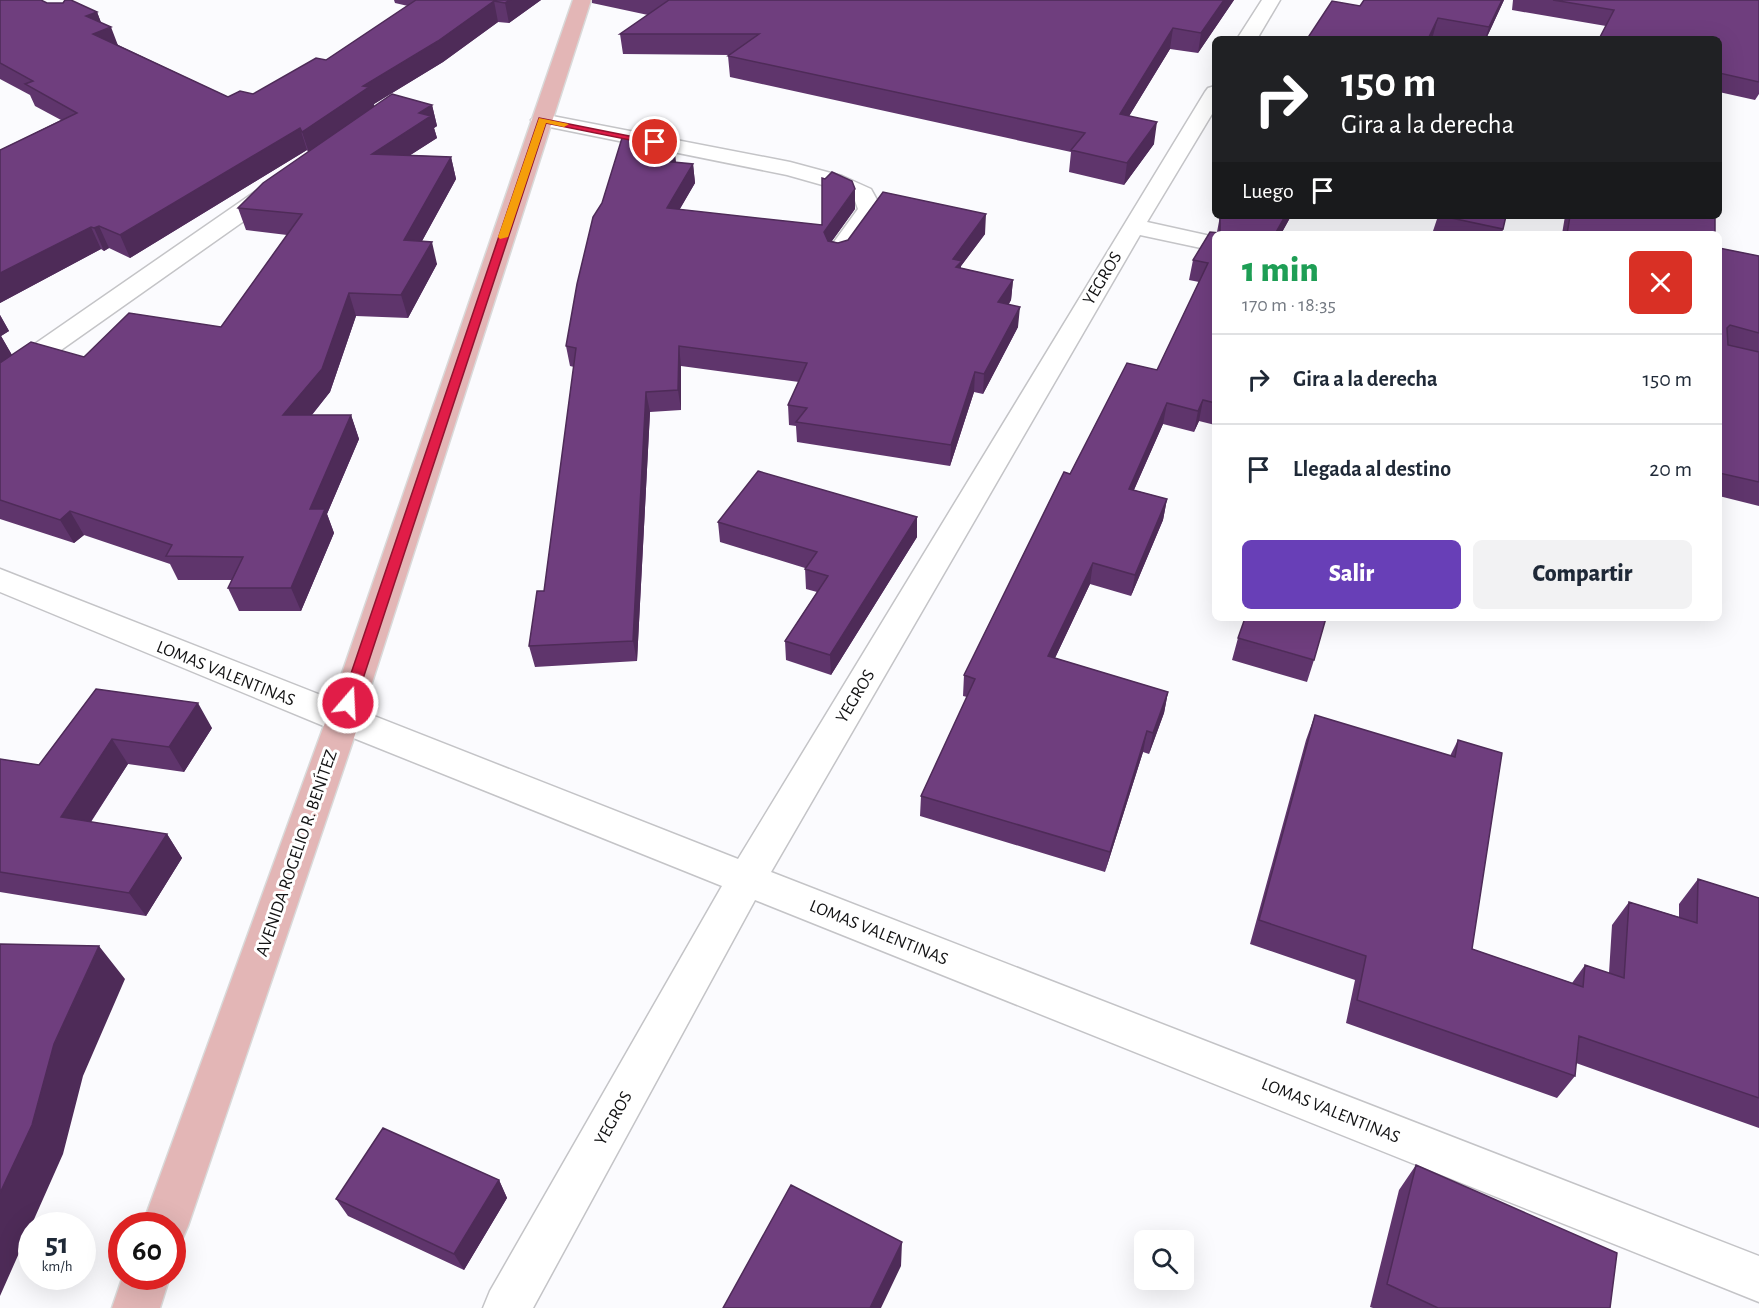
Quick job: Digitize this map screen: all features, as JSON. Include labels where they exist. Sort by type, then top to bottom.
[{"type":"main road","name":"AVENIDA ROGELIO R. BENÍTEZ","points":[[170,1212],[342,720],[582,0]]},
{"type":"main road","points":[[136,1308],[142,1290]]},
{"type":"street","points":[[1249,36],[1271,0]]},
{"type":"street","name":"YEGROS","points":[[507,1308],[746,880],[1133,226],[1212,97]]},
{"type":"street","points":[[542,120],[790,169],[834,181],[863,194],[870,209],[838,253]]},
{"type":"street","points":[[0,380],[291,178]]},
{"type":"street","points":[[1133,226],[1212,243]]},
{"type":"street","name":"LOMAS VALENTINAS","points":[[0,580],[342,720],[1759,1279]]},
{"type":"building","points":[[0,0],[41,0],[47,3],[63,3],[65,0],[71,0],[97,12],[86,16],[111,27],[93,34],[228,97],[240,91],[253,94],[316,58],[326,60],[416,0],[510,0],[505,3],[494,1],[438,41],[363,86],[369,87],[302,132],[300,128],[120,235],[99,226],[91,227],[0,273],[0,150],[77,113],[25,84],[33,81],[0,63]]},
{"type":"building","points":[[669,0],[1224,0],[1201,33],[1173,28],[1120,114],[1157,122],[1127,163],[1071,150],[1085,133],[728,56],[759,34],[620,34]]},
{"type":"building","points":[[1364,0],[1502,0],[1489,27],[1438,18],[1429,36],[1309,36],[1332,1],[1360,6]]},
{"type":"building","points":[[1553,0],[1759,0],[1759,82],[1722,74],[1722,36],[1601,36],[1614,10]]},
{"type":"building","points":[[392,94],[432,105],[419,113],[431,116],[372,154],[451,157],[404,240],[432,242],[401,295],[349,293],[322,369],[283,415],[351,415],[310,509],[325,509],[291,588],[228,588],[243,557],[166,556],[172,545],[70,511],[60,520],[0,500],[0,363],[31,342],[84,357],[129,313],[221,327],[302,214],[238,208],[263,183]]},
{"type":"building","points":[[622,138],[674,143],[663,161],[693,164],[667,208],[822,225],[822,178],[825,179],[832,172],[852,181],[855,189],[824,232],[828,241],[838,243],[848,240],[883,192],[986,214],[953,259],[962,261],[956,267],[1013,280],[998,302],[1020,307],[984,374],[975,372],[951,445],[796,422],[807,408],[788,405],[807,363],[679,346],[678,390],[646,392],[633,641],[529,646],[537,591],[544,591],[576,348],[566,346],[577,284],[593,217],[602,203]]},
{"type":"building","points":[[1220,219],[1283,219],[1277,231],[1220,231]]},
{"type":"building","points":[[1456,219],[1505,219],[1503,229]]},
{"type":"building","points":[[1570,219],[1715,219],[1715,231],[1568,231]]},
{"type":"building","points":[[1212,232],[1212,402],[1203,400],[1198,411],[1167,403],[1129,489],[1167,499],[1135,575],[1093,563],[1048,656],[1168,692],[1153,733],[1147,731],[1110,852],[921,796],[975,679],[964,675],[1064,472],[1070,474],[1127,363],[1157,370],[1208,263],[1193,260]]},
{"type":"building","points":[[1722,249],[1759,256],[1759,333],[1730,325],[1727,328],[1728,345],[1759,352],[1759,482],[1722,474]]},
{"type":"building","points":[[758,471],[917,517],[830,655],[785,641],[828,576],[805,569],[817,552],[718,522]]},
{"type":"building","points":[[1244,621],[1325,621],[1314,660],[1238,638]]},
{"type":"building","points":[[96,689],[198,703],[169,747],[112,739],[61,817],[167,834],[129,893],[0,872],[0,759],[39,765]]},
{"type":"building","points":[[1315,715],[1455,757],[1458,740],[1502,753],[1472,949],[1583,987],[1585,965],[1624,978],[1629,902],[1697,923],[1698,879],[1759,898],[1759,1098],[1579,1036],[1575,1076],[1357,1000],[1366,956],[1259,920]]},
{"type":"building","points":[[0,944],[99,946],[54,1044],[32,1125],[0,1193]]},
{"type":"building","points":[[383,1128],[499,1180],[454,1254],[336,1199]]},
{"type":"building","points":[[1416,1165],[1617,1253],[1610,1308],[1438,1308],[1387,1284]]},
{"type":"building","points":[[791,1185],[902,1242],[870,1308],[723,1308]]},
{"type":"slow traffic","points":[[503,237],[542,120],[564,124]]},
{"type":"route","points":[[348,703],[542,120],[655,142]]}]
